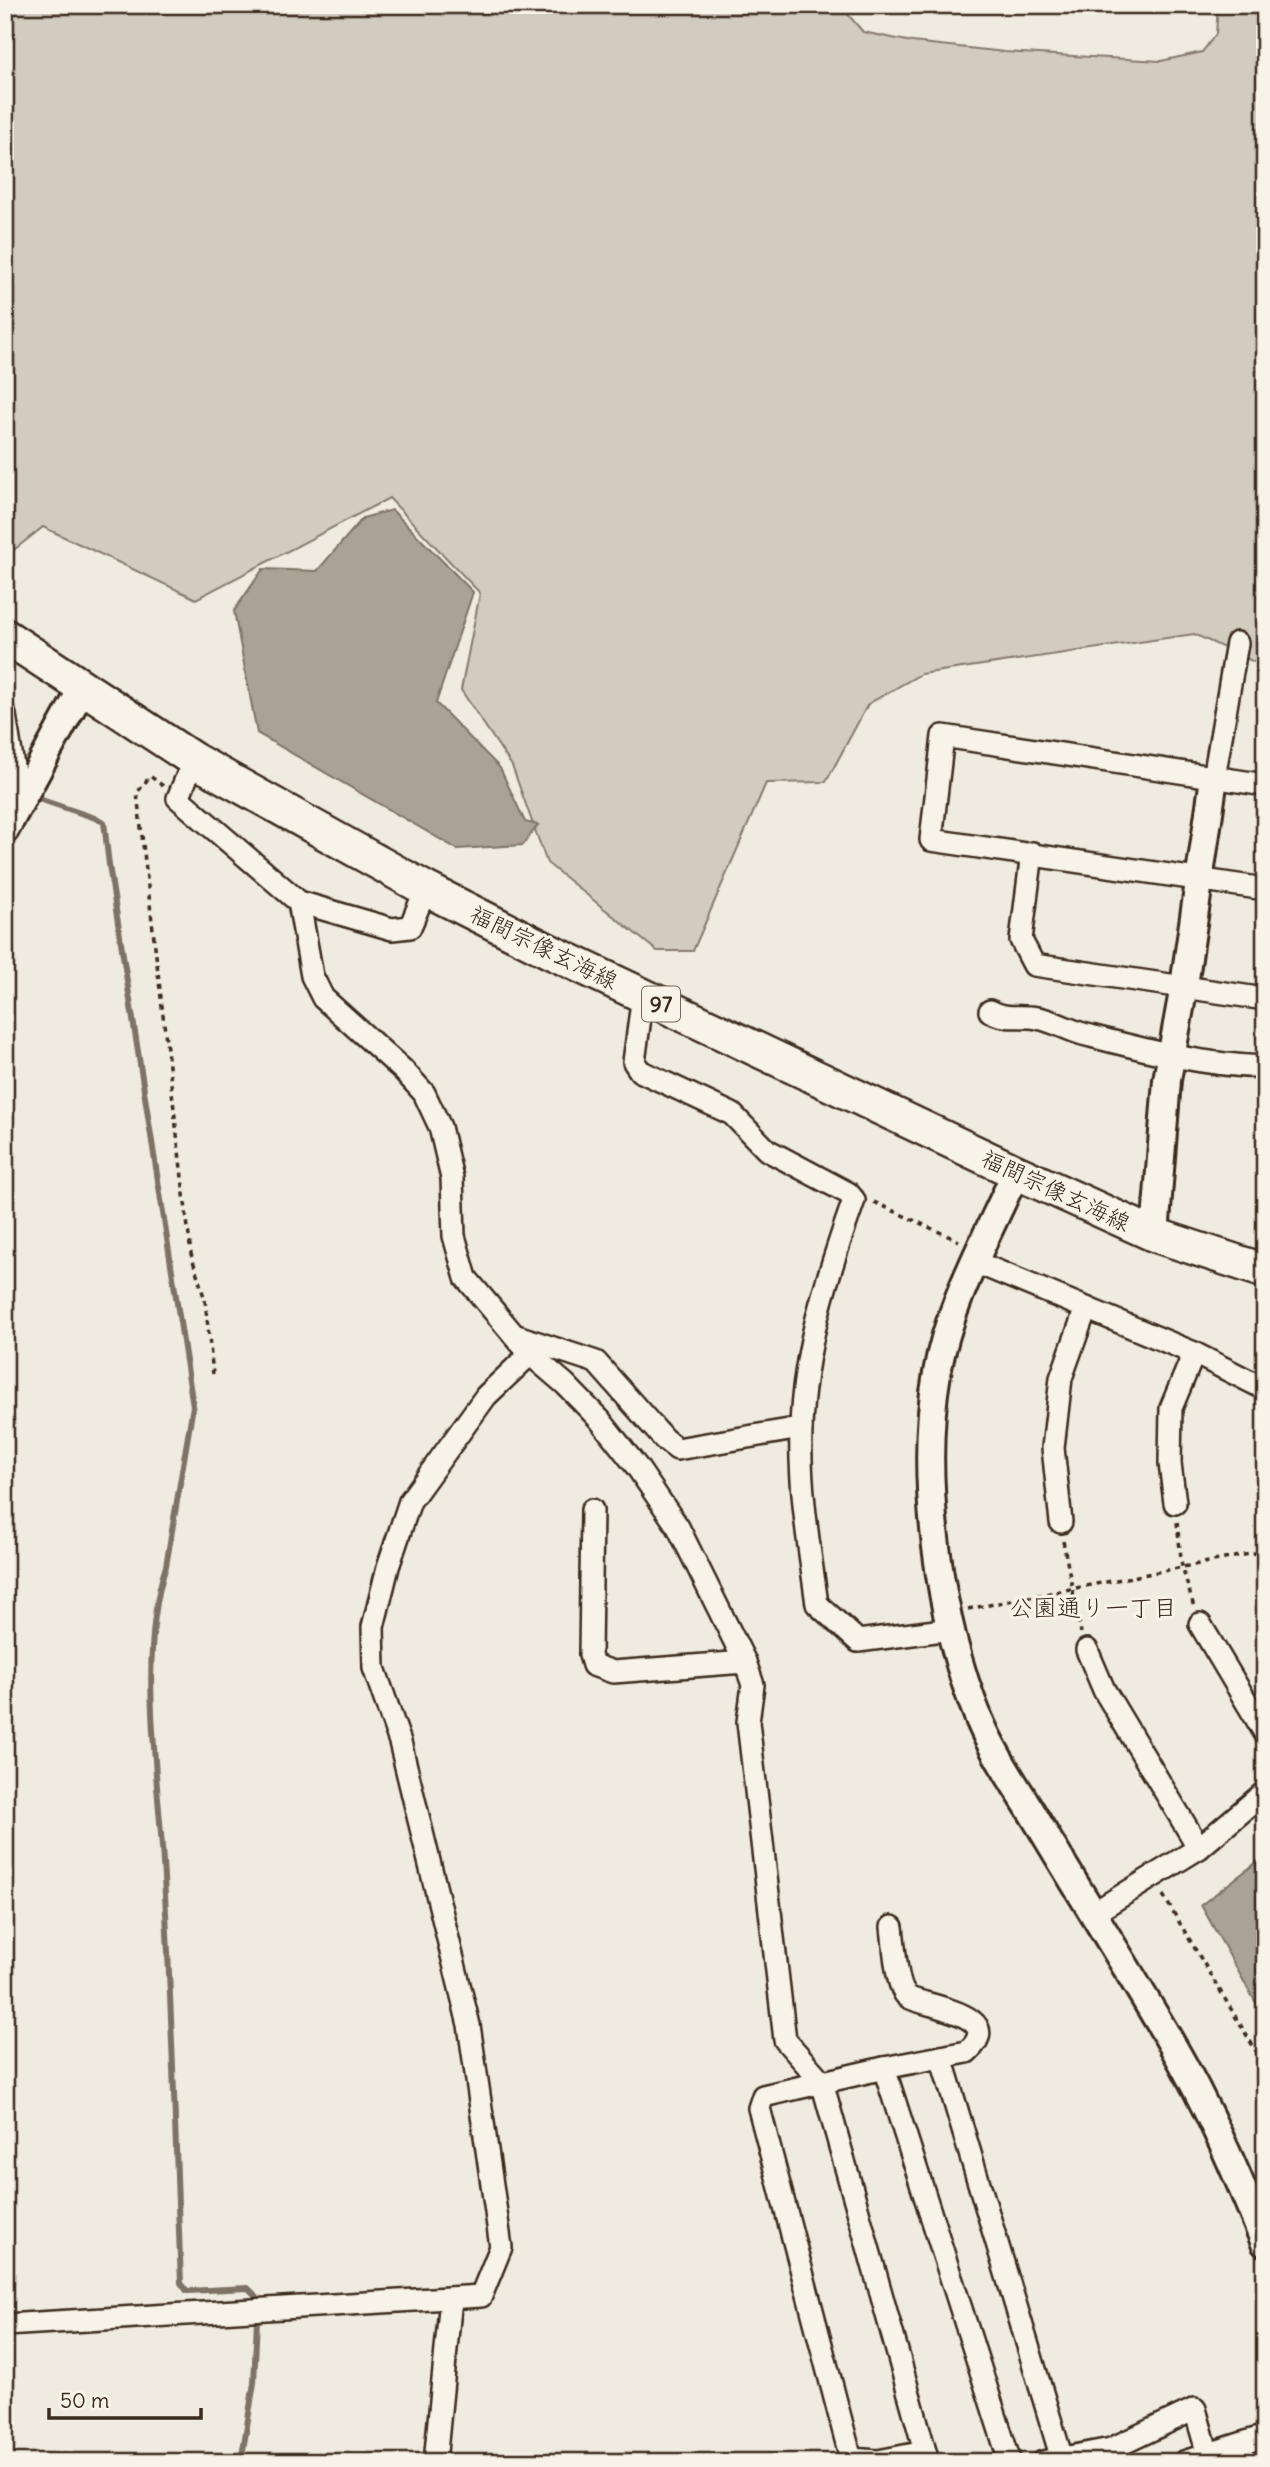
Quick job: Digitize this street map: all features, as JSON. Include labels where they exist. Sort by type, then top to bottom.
[{"type":"main road","name":"福間宗像玄海線","points":[[6,638],[194,760],[426,889],[1016,1172],[1155,1235],[1265,1271]]},
{"type":"street","points":[[1155,1235],[1171,1057],[1237,642]]},
{"type":"street","points":[[5,830],[83,687]]},
{"type":"street","points":[[5,715],[19,804]]},
{"type":"street","points":[[1265,785],[943,736],[931,840],[1265,889]]},
{"type":"street","points":[[194,760],[178,798],[299,902],[392,929],[410,927],[426,889]]},
{"type":"street","points":[[1032,853],[1021,940],[1034,965],[1265,999]]},
{"type":"street","points":[[299,902],[312,976],[323,998],[350,1025],[379,1047],[424,1093],[440,1127],[452,1178],[454,1236],[466,1278],[530,1354],[574,1393],[637,1466],[678,1527],[745,1662],[753,1685],[748,1722],[785,2040],[822,2082],[927,2457],[878,2461],[851,2459],[759,2108],[763,2096],[822,2082],[884,2068],[967,2052],[975,2044],[977,2034],[974,2024],[948,2007],[906,1996],[900,1986],[892,1927]]},
{"type":"street","points":[[643,995],[634,1062],[640,1071],[732,1114],[767,1150],[848,1193],[854,1200],[829,1271],[814,1334],[801,1428],[804,1508],[817,1604],[858,1641],[949,1621]]},
{"type":"street","points":[[990,1011],[1011,1018],[1038,1018],[1058,1027],[1171,1057],[1218,1066],[1265,1066]]},
{"type":"street","points":[[1016,1172],[944,1341],[933,1400],[931,1490],[949,1621],[968,1687],[992,1746],[1205,2106],[1265,2243]]},
{"type":"street","points":[[978,1256],[1086,1308],[1194,1353],[1265,1389]]},
{"type":"street","points":[[1061,1522],[1053,1448],[1061,1378],[1086,1308]]},
{"type":"street","points":[[514,1335],[596,1362],[664,1439],[677,1449],[801,1428]]},
{"type":"street","points":[[1175,1503],[1170,1463],[1171,1408],[1194,1353]]},
{"type":"street","points":[[5,2325],[481,2296],[500,2247],[469,2025],[404,1755],[374,1668],[373,1627],[388,1567],[410,1501],[486,1396],[530,1354]]},
{"type":"street","points":[[592,1510],[590,1655],[593,1665],[613,1672],[745,1662]]},
{"type":"street","points":[[1200,1624],[1265,1733]]},
{"type":"street","points":[[1087,1650],[1104,1690],[1199,1848]]},
{"type":"street","points":[[1092,1914],[1199,1848],[1265,1792]]},
{"type":"street","points":[[940,2057],[1053,2460],[1111,2449],[1195,2409],[1209,2459]]},
{"type":"street","points":[[884,2068],[1010,2462]]},
{"type":"street","points":[[435,2462],[451,2298]]},
{"type":"street","points":[[1184,2462],[1209,2459],[1265,2436]]},
{"type":"path","points":[[178,798],[150,775],[137,793],[191,1254],[205,1300],[213,1374]]},
{"type":"path","points":[[854,1200],[865,1198],[978,1256]]},
{"type":"path","points":[[1175,1503],[1182,1567],[1200,1624]]},
{"type":"path","points":[[1061,1522],[1070,1588],[1087,1650]]},
{"type":"path","points":[[949,1621],[1070,1588],[1265,1551]]},
{"type":"path","points":[[1153,1878],[1265,2066]]},
{"type":"shaded area","points":[[5,5],[840,5],[863,32],[912,42],[1005,52],[1161,61],[1202,52],[1216,34],[1218,5],[1265,5],[1265,667],[1194,634],[921,674],[868,704],[826,782],[766,783],[693,951],[657,951],[547,863],[512,766],[461,690],[480,593],[389,498],[196,599],[43,527],[5,557]]},
{"type":"shaded area","points":[[392,510],[473,592],[436,703],[500,768],[525,822],[538,825],[523,845],[457,849],[257,733],[234,611],[263,569],[317,571],[363,518]]},
{"type":"shaded area","points":[[1265,1856],[1265,2019],[1201,1905]]},
{"type":"waterway","points":[[30,796],[104,822],[193,1406],[153,1632],[152,1705],[168,1956],[181,2283],[187,2291],[248,2288],[258,2298],[254,2383],[241,2462]]},
{"type":"district","name":"公園通り一丁目","points":[[1093,1607]]}]
